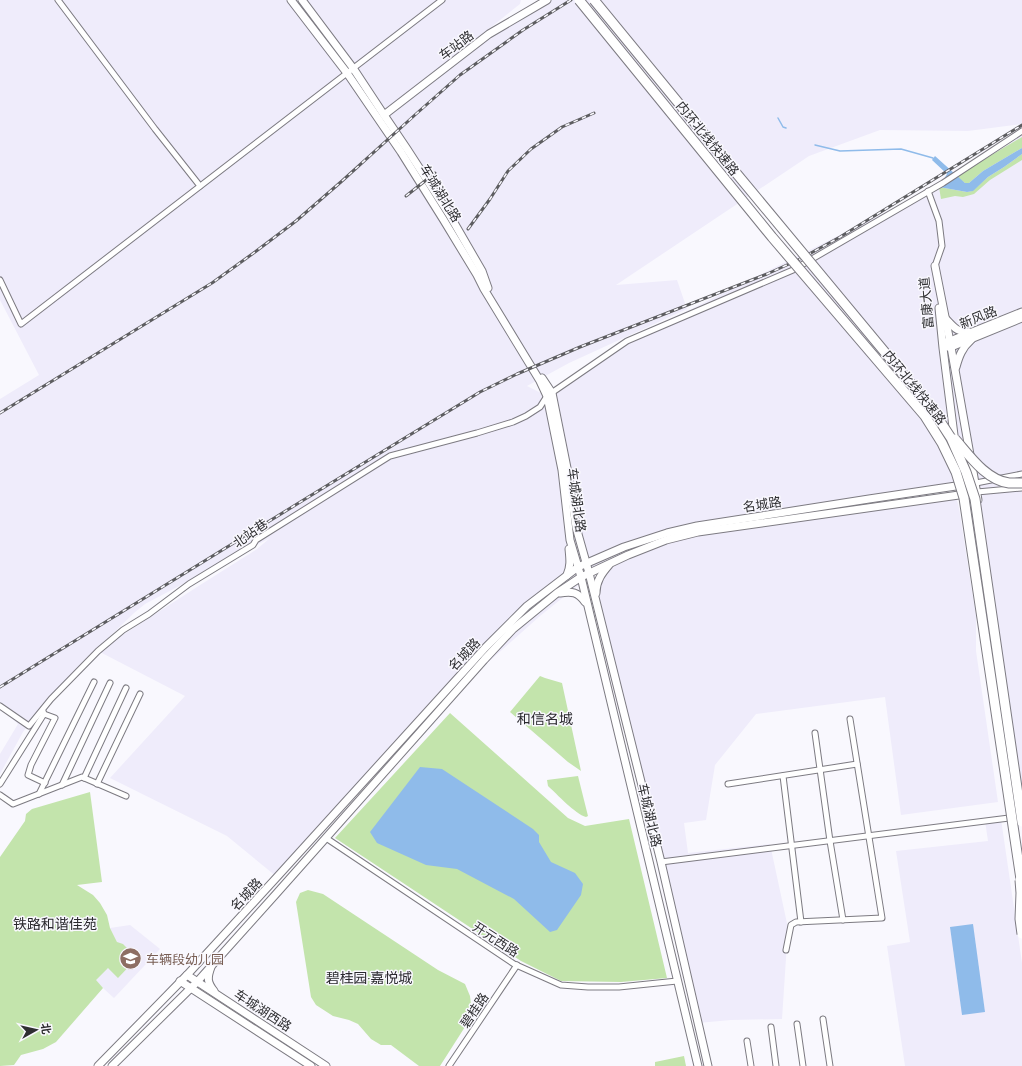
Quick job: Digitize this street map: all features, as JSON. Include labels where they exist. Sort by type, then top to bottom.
[{"type":"highway","name":"内环北线快速路","points":[[579,0],[772,237],[925,416],[942,443],[956,472],[964,498],[1022,886]]},
{"type":"highway","name":"内环北线快速路","points":[[594,0],[932,409],[951,438],[966,472],[975,499],[1022,822]]},
{"type":"highway","points":[[941,423],[985,472],[996,479],[1009,483],[1022,483]]},
{"type":"highway","points":[[1016,845],[1021,893],[1020,919],[1022,934]]},
{"type":"main road","name":"车城湖北路","points":[[291,0],[350,70],[407,148],[449,214],[482,271],[487,287],[542,378],[550,394],[568,468],[576,527],[589,573],[661,862],[708,1066]]},
{"type":"main road","name":"车城湖北路","points":[[302,0],[350,70],[443,219],[540,381],[550,394],[562,470],[570,540],[581,577],[698,1066]]},
{"type":"main road","name":"车站路","points":[[384,115],[489,34],[547,0]]},
{"type":"main road","name":"富康大道","points":[[935,266],[945,317],[946,344],[955,371],[976,483],[983,534]]},
{"type":"main road","name":"富康大道","points":[[935,266],[946,344],[960,485],[967,536]]},
{"type":"main road","name":"新风路","points":[[974,334],[1022,312]]},
{"type":"main road","points":[[945,317],[957,330],[974,334],[964,346],[959,356],[955,371]]},
{"type":"main road","name":"新风路","points":[[946,344],[1022,318]]},
{"type":"main road","points":[[562,470],[559,475],[570,559],[570,568],[566,576]]},
{"type":"main road","name":"名城路","points":[[98,1066],[187,975],[486,648],[527,606],[578,567],[586,562],[630,545],[697,526],[976,483]]},
{"type":"main road","name":"名城路","points":[[112,1066],[212,965],[513,629],[557,593],[581,577],[628,555],[666,540],[698,532],[977,492]]},
{"type":"main road","points":[[582,547],[588,553],[596,556],[605,555]]},
{"type":"main road","points":[[596,601],[596,588],[601,575],[612,562]]},
{"type":"main road","points":[[557,593],[567,592],[579,594],[587,604]]},
{"type":"main road","points":[[212,965],[208,976],[209,984],[216,994]]},
{"type":"main road","name":"车城湖西路","points":[[187,975],[326,1066]]},
{"type":"main road","name":"车城湖西路","points":[[180,982],[311,1066]]},
{"type":"main road","points":[[177,1001],[188,996],[203,996]]},
{"type":"street","points":[[58,0],[200,186]]},
{"type":"street","points":[[0,280],[21,324],[442,0]]},
{"type":"street","name":"北站巷","points":[[0,706],[29,726],[43,712],[51,699],[98,650],[123,630],[149,614],[189,584],[253,545],[256,540],[390,456],[477,433],[513,422],[526,416],[540,407],[550,394],[627,341],[793,270],[943,183],[1022,131]]},
{"type":"street","points":[[928,191],[939,221],[942,246],[935,266]]},
{"type":"street","points":[[976,483],[1022,474]]},
{"type":"street","points":[[977,492],[1022,488]]},
{"type":"street","points":[[39,794],[94,682]]},
{"type":"street","points":[[62,785],[110,683]]},
{"type":"street","points":[[84,778],[126,688]]},
{"type":"street","points":[[97,784],[140,694]]},
{"type":"street","points":[[0,784],[43,712],[55,718],[31,765],[28,775],[45,783]]},
{"type":"street","points":[[786,950],[791,925],[796,922],[882,918],[850,719]]},
{"type":"street","points":[[815,733],[842,920]]},
{"type":"street","points":[[728,784],[857,764]]},
{"type":"street","points":[[783,776],[801,922]]},
{"type":"street","points":[[0,796],[13,804],[82,777],[126,796]]},
{"type":"street","points":[[661,862],[1009,818]]},
{"type":"street","name":"开元西路","points":[[326,838],[517,965],[561,985],[619,987],[678,981]]},
{"type":"street","name":"碧桂路","points":[[449,1066],[517,965]]},
{"type":"street","points":[[823,1019],[830,1066]]},
{"type":"street","points":[[797,1024],[803,1066]]},
{"type":"street","points":[[771,1027],[776,1066]]},
{"type":"street","points":[[747,1041],[751,1066]]},
{"type":"shaded area","points":[[0,0],[521,0],[520,4],[396,105],[489,35],[548,0],[1022,0],[1022,124],[968,131],[880,130],[809,156],[616,285],[677,280],[687,309],[569,363],[527,386],[547,396],[627,341],[928,191],[1022,133],[1022,796],[976,483],[785,521],[956,497],[976,616],[976,651],[998,802],[901,815],[885,697],[756,714],[715,765],[706,820],[684,823],[688,853],[770,844],[788,928],[782,1019],[731,1020],[698,1023],[596,588],[610,568],[586,579],[540,616],[457,690],[277,877],[227,836],[110,778],[185,696],[98,651],[257,549],[270,538],[145,604],[134,613],[101,645],[45,704],[23,732],[0,774],[0,754],[18,724],[0,708],[0,399],[39,375],[0,300]]},
{"type":"shaded area","points":[[1001,819],[1022,963],[1022,1066],[905,1066],[887,946],[910,942],[896,851],[988,841],[985,821]]},
{"type":"shaded area","name":"车辆段幼儿园","points":[[130,925],[160,949],[114,998],[95,980],[114,962],[117,942],[110,928]]},
{"type":"green space","points":[[1022,137],[1022,148],[983,171],[969,183],[965,183],[956,176]]},
{"type":"green space","points":[[1022,154],[1022,160],[990,180],[974,194],[963,197],[955,196],[941,199],[939,187],[967,192],[972,191],[988,177]]},
{"type":"green space","points":[[540,676],[562,683],[581,771],[568,762],[510,712]]},
{"type":"green space","points":[[450,713],[568,818],[585,826],[629,819],[667,978],[621,982],[561,981],[521,961],[335,838]]},
{"type":"green space","points":[[578,776],[588,816],[586,817],[572,808],[548,786],[547,780]]},
{"type":"green space","points":[[90,792],[102,882],[77,885],[93,895],[100,903],[107,915],[110,928],[117,942],[123,944],[137,958],[118,978],[108,968],[96,980],[103,988],[56,1042],[43,1049],[21,1055],[14,1065],[0,1066],[0,857],[25,821],[26,814],[32,809]]},
{"type":"green space","points":[[308,890],[323,894],[438,970],[465,984],[470,996],[472,1013],[470,1019],[440,1066],[419,1066],[391,1045],[381,1045],[371,1039],[358,1024],[333,1016],[316,1005],[311,997],[296,902],[300,893]]},
{"type":"green space","points":[[684,1056],[686,1066],[655,1066],[655,1062]]},
{"type":"water","points":[[1022,148],[1022,154],[988,177],[973,191],[967,192],[939,187],[947,174],[932,160],[935,156],[965,183],[969,183],[983,171]]},
{"type":"water","points":[[420,767],[442,769],[533,829],[539,835],[539,842],[551,862],[575,873],[583,884],[581,895],[557,930],[550,932],[514,899],[457,869],[426,865],[377,843],[370,832]]},
{"type":"water","points":[[973,924],[985,1012],[962,1015],[950,927]]},
{"type":"waterway","points":[[778,118],[783,127],[786,128]]},
{"type":"waterway","points":[[815,145],[840,151],[901,149],[933,158],[934,160]]},
{"type":"railway","points":[[0,413],[212,283],[255,252],[296,221],[460,75],[523,30],[571,0]]},
{"type":"railway","points":[[468,229],[508,171],[531,149],[562,127],[594,113]]},
{"type":"railway","points":[[0,687],[480,392],[517,374],[580,347],[767,274],[800,259],[840,237],[1022,125]]},
{"type":"railway","points":[[406,196],[435,173]]},
{"type":"place","name":"车辆段幼儿园","points":[[131,959]]},
{"type":"district","name":"和信名城","points":[[545,719]]},
{"type":"district","name":"铁路和谐佳苑","points":[[55,924]]},
{"type":"district","name":"碧桂园·嘉悦城","points":[[369,978]]}]
